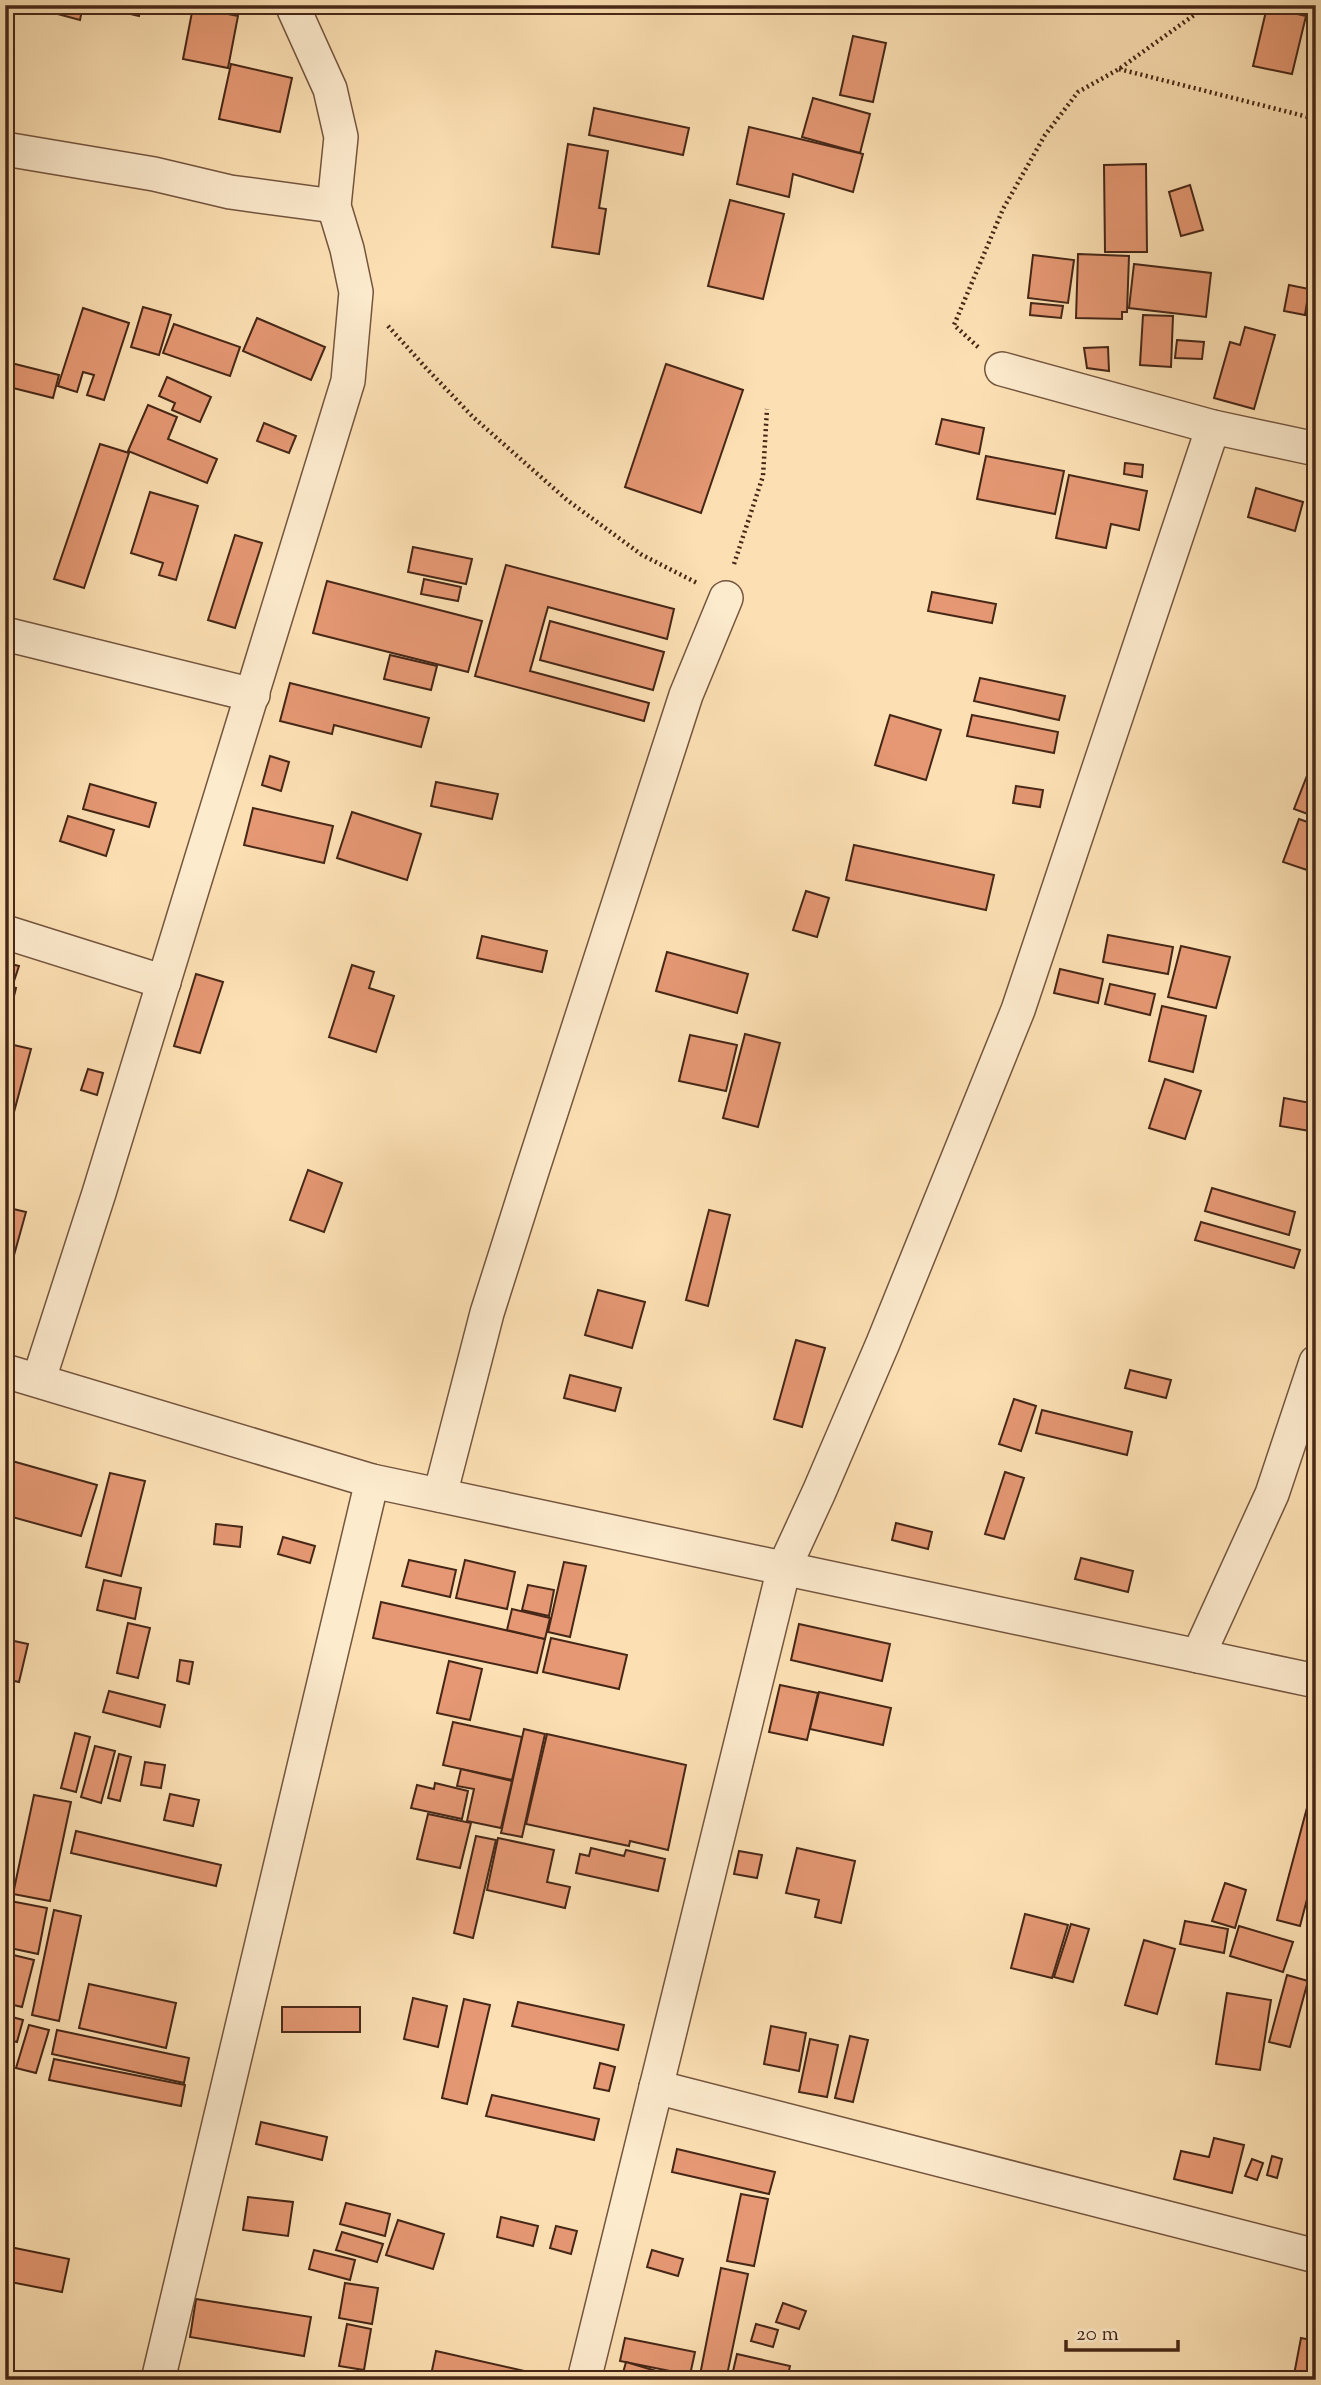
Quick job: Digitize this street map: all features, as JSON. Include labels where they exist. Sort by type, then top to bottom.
[{"type":"street","points":[[39,1379],[253,695],[348,381],[356,292],[334,206],[341,136],[330,89],[292,5]]},
{"type":"street","points":[[5,149],[154,174],[230,192],[334,206]]},
{"type":"street","points":[[1002,369],[1213,427],[1316,449]]},
{"type":"street","points":[[584,2380],[784,1568],[820,1492],[883,1343],[1018,1010],[1213,427]]},
{"type":"street","points":[[440,1495],[487,1313],[535,1159],[686,695],[726,598]]},
{"type":"street","points":[[5,634],[253,695]]},
{"type":"street","points":[[5,932],[164,982]]},
{"type":"street","points":[[1198,1656],[1272,1494],[1316,1362]]},
{"type":"street","points":[[5,1371],[372,1481],[1316,1681]]},
{"type":"street","points":[[158,2380],[372,1481]]},
{"type":"street","points":[[656,2087],[1316,2256]]},
{"type":"path","points":[[1002,369],[954,325],[1003,209],[1045,135],[1078,92],[1119,69],[1208,5]]},
{"type":"path","points":[[1119,69],[1316,120]]},
{"type":"path","points":[[356,292],[473,416],[567,500],[642,555],[726,598],[739,543],[763,476],[767,409]]},
{"type":"building","points":[[24,5],[83,5],[80,20]]},
{"type":"building","points":[[92,5],[141,5],[139,16]]},
{"type":"building","points":[[193,7],[238,16],[228,68],[183,59]]},
{"type":"building","points":[[1267,7],[1306,16],[1292,74],[1253,66]]},
{"type":"building","points":[[853,36],[886,43],[873,102],[840,95]]},
{"type":"building","points":[[231,64],[292,78],[280,132],[219,119]]},
{"type":"building","points":[[813,98],[870,114],[860,153],[802,137]]},
{"type":"building","points":[[594,108],[689,128],[683,155],[589,135]]},
{"type":"building","points":[[749,127],[863,154],[853,192],[793,174],[789,197],[737,184]]},
{"type":"building","points":[[568,144],[608,151],[599,208],[606,209],[599,254],[552,247]]},
{"type":"building","points":[[1146,164],[1147,252],[1105,252],[1104,165]]},
{"type":"building","points":[[1190,185],[1203,230],[1181,236],[1169,192]]},
{"type":"building","points":[[730,200],[784,214],[763,299],[708,286]]},
{"type":"building","points":[[1078,254],[1129,256],[1127,312],[1122,312],[1122,319],[1076,318]]},
{"type":"building","points":[[1033,255],[1074,260],[1068,303],[1028,298]]},
{"type":"building","points":[[1134,264],[1211,273],[1206,317],[1129,308]]},
{"type":"building","points":[[1289,285],[1309,289],[1305,315],[1284,311]]},
{"type":"building","points":[[1031,303],[1063,306],[1061,318],[1030,315]]},
{"type":"building","points":[[143,307],[171,315],[159,355],[131,347]]},
{"type":"building","points":[[83,308],[129,323],[104,400],[87,395],[94,375],[83,372],[77,392],[58,386]]},
{"type":"building","points":[[1143,315],[1173,316],[1171,367],[1140,365]]},
{"type":"building","points":[[257,318],[325,347],[311,380],[243,351]]},
{"type":"building","points":[[174,324],[240,347],[230,376],[163,353]]},
{"type":"building","points":[[1245,327],[1275,335],[1254,409],[1214,398],[1230,342],[1240,345]]},
{"type":"building","points":[[1177,340],[1204,342],[1202,359],[1175,358]]},
{"type":"building","points":[[1108,347],[1109,371],[1087,368],[1084,348]]},
{"type":"building","points":[[11,363],[59,375],[53,398],[5,386]]},
{"type":"building","points":[[666,364],[743,390],[701,513],[625,487]]},
{"type":"building","points":[[167,377],[211,397],[200,422],[172,410],[175,403],[159,396]]},
{"type":"building","points":[[148,405],[177,417],[168,439],[217,459],[207,483],[128,451]]},
{"type":"building","points":[[942,419],[984,428],[979,454],[936,444]]},
{"type":"building","points":[[264,423],[296,436],[289,453],[257,441]]},
{"type":"building","points":[[100,444],[129,453],[84,588],[54,579]]},
{"type":"building","points":[[986,456],[1064,471],[1055,514],[977,499]]},
{"type":"building","points":[[1125,463],[1143,465],[1142,477],[1124,474]]},
{"type":"building","points":[[1069,475],[1147,491],[1139,530],[1111,524],[1106,548],[1056,538]]},
{"type":"building","points":[[1256,488],[1303,502],[1295,531],[1248,517]]},
{"type":"building","points":[[150,492],[198,506],[176,580],[159,575],[163,563],[131,553]]},
{"type":"building","points":[[235,535],[262,543],[235,628],[208,620]]},
{"type":"building","points":[[413,547],[472,559],[466,584],[408,572]]},
{"type":"building","points":[[506,565],[674,609],[667,639],[548,607],[530,671],[649,703],[644,721],[475,676]]},
{"type":"building","points":[[424,579],[461,587],[458,601],[421,594]]},
{"type":"building","points":[[327,581],[482,621],[468,672],[313,633]]},
{"type":"building","points":[[932,592],[996,604],[992,623],[928,611]]},
{"type":"building","points":[[550,621],[664,652],[653,690],[540,660]]},
{"type":"building","points":[[390,655],[437,666],[431,690],[384,679]]},
{"type":"building","points":[[980,678],[1065,696],[1059,720],[974,701]]},
{"type":"building","points":[[290,683],[429,718],[421,747],[334,725],[332,734],[280,721]]},
{"type":"building","points":[[890,715],[941,730],[926,780],[875,765]]},
{"type":"building","points":[[972,715],[1058,732],[1054,753],[967,736]]},
{"type":"building","points":[[1316,732],[1316,753],[1310,751]]},
{"type":"building","points":[[270,756],[289,762],[281,791],[262,785]]},
{"type":"building","points":[[1310,768],[1316,770],[1316,817],[1294,809]]},
{"type":"building","points":[[436,782],[498,794],[492,819],[431,806]]},
{"type":"building","points":[[90,784],[156,803],[149,827],[83,809]]},
{"type":"building","points":[[1016,786],[1043,790],[1040,807],[1013,803]]},
{"type":"building","points":[[253,808],[333,826],[324,863],[244,845]]},
{"type":"building","points":[[352,812],[421,834],[407,880],[337,858]]},
{"type":"building","points":[[68,816],[114,830],[106,856],[60,841]]},
{"type":"building","points":[[1299,819],[1316,825],[1316,873],[1283,862]]},
{"type":"building","points":[[854,845],[994,875],[986,910],[846,880]]},
{"type":"building","points":[[806,891],[829,898],[817,937],[793,930]]},
{"type":"building","points":[[1108,935],[1173,947],[1168,974],[1103,962]]},
{"type":"building","points":[[482,936],[547,951],[542,972],[477,958]]},
{"type":"building","points":[[1181,946],[1230,957],[1216,1008],[1168,997]]},
{"type":"building","points":[[667,952],[748,974],[737,1013],[656,991]]},
{"type":"building","points":[[7,963],[19,966],[14,981],[5,978]]},
{"type":"building","points":[[352,965],[374,972],[369,988],[394,996],[376,1052],[329,1037]]},
{"type":"building","points":[[1060,969],[1103,979],[1098,1003],[1054,993]]},
{"type":"building","points":[[196,974],[223,982],[200,1053],[174,1046]]},
{"type":"building","points":[[1110,984],[1155,994],[1150,1015],[1105,1004]]},
{"type":"building","points":[[5,985],[16,988],[13,1000],[5,998]]},
{"type":"building","points":[[1162,1006],[1206,1016],[1193,1072],[1149,1061]]},
{"type":"building","points":[[745,1034],[780,1043],[758,1127],[723,1118]]},
{"type":"building","points":[[690,1035],[737,1045],[726,1091],[679,1081]]},
{"type":"building","points":[[5,1043],[31,1049],[14,1112],[5,1109]]},
{"type":"building","points":[[88,1069],[103,1073],[97,1095],[81,1090]]},
{"type":"building","points":[[1165,1079],[1201,1091],[1185,1139],[1149,1128]]},
{"type":"building","points":[[1284,1098],[1316,1104],[1316,1132],[1280,1126]]},
{"type":"building","points":[[5,1115],[10,1116],[5,1136]]},
{"type":"building","points":[[308,1170],[342,1183],[324,1232],[290,1220]]},
{"type":"building","points":[[1316,1173],[1316,1210],[1309,1209]]},
{"type":"building","points":[[1212,1188],[1295,1212],[1289,1235],[1205,1211]]},
{"type":"building","points":[[5,1207],[26,1212],[11,1266],[5,1264]]},
{"type":"building","points":[[709,1210],[730,1215],[708,1306],[686,1300]]},
{"type":"building","points":[[1201,1222],[1300,1250],[1294,1268],[1195,1240]]},
{"type":"building","points":[[598,1290],[645,1302],[632,1348],[585,1335]]},
{"type":"building","points":[[796,1340],[825,1348],[802,1427],[774,1419]]},
{"type":"building","points":[[1130,1370],[1171,1380],[1166,1398],[1125,1388]]},
{"type":"building","points":[[570,1375],[621,1388],[615,1411],[564,1398]]},
{"type":"building","points":[[1014,1399],[1036,1406],[1021,1451],[999,1444]]},
{"type":"building","points":[[1042,1410],[1132,1432],[1127,1455],[1036,1433]]},
{"type":"building","points":[[5,1459],[97,1485],[81,1536],[5,1515]]},
{"type":"building","points":[[1005,1472],[1024,1478],[1004,1539],[985,1534]]},
{"type":"building","points":[[110,1473],[145,1481],[121,1576],[86,1567]]},
{"type":"building","points":[[896,1523],[932,1532],[928,1549],[892,1540]]},
{"type":"building","points":[[216,1524],[242,1527],[240,1547],[214,1544]]},
{"type":"building","points":[[283,1537],[315,1546],[310,1563],[278,1554]]},
{"type":"building","points":[[1081,1558],[1133,1571],[1128,1592],[1075,1579]]},
{"type":"building","points":[[409,1560],[456,1570],[450,1597],[402,1586]]},
{"type":"building","points":[[465,1560],[515,1572],[507,1609],[456,1598]]},
{"type":"building","points":[[564,1562],[586,1566],[570,1637],[548,1632]]},
{"type":"building","points":[[104,1580],[141,1588],[135,1619],[97,1610]]},
{"type":"building","points":[[528,1585],[554,1590],[549,1616],[522,1610]]},
{"type":"building","points":[[381,1602],[545,1639],[537,1673],[373,1638]]},
{"type":"building","points":[[512,1609],[550,1618],[545,1639],[507,1630]]},
{"type":"building","points":[[128,1623],[150,1628],[138,1678],[117,1673]]},
{"type":"building","points":[[799,1624],[890,1644],[882,1681],[791,1660]]},
{"type":"building","points":[[551,1638],[627,1655],[619,1689],[543,1672]]},
{"type":"building","points":[[5,1639],[28,1644],[19,1682],[5,1679]]},
{"type":"building","points":[[180,1660],[193,1662],[189,1684],[177,1681]]},
{"type":"building","points":[[449,1661],[482,1669],[470,1720],[437,1713]]},
{"type":"building","points":[[780,1685],[818,1693],[807,1740],[769,1732]]},
{"type":"building","points":[[109,1691],[165,1705],[160,1727],[103,1712]]},
{"type":"building","points":[[819,1692],[891,1708],[883,1745],[810,1729]]},
{"type":"building","points":[[453,1722],[522,1737],[512,1780],[443,1765]]},
{"type":"building","points":[[524,1729],[545,1734],[522,1837],[501,1833]]},
{"type":"building","points":[[75,1733],[90,1737],[76,1792],[61,1788]]},
{"type":"building","points":[[547,1734],[686,1765],[668,1850],[630,1841],[629,1846],[526,1824]]},
{"type":"building","points":[[95,1746],[115,1751],[101,1803],[81,1797]]},
{"type":"building","points":[[119,1754],[131,1757],[120,1801],[108,1798]]},
{"type":"building","points":[[145,1762],[165,1765],[161,1788],[141,1785]]},
{"type":"building","points":[[461,1769],[512,1781],[501,1828],[467,1821],[474,1789],[457,1786]]},
{"type":"building","points":[[1316,1774],[1316,1865],[1300,1926],[1277,1920]]},
{"type":"building","points":[[435,1783],[468,1791],[462,1819],[411,1808],[417,1785],[434,1789]]},
{"type":"building","points":[[170,1794],[199,1800],[193,1826],[164,1820]]},
{"type":"building","points":[[34,1795],[71,1802],[50,1901],[13,1894]]},
{"type":"building","points":[[428,1814],[471,1823],[460,1868],[417,1859]]},
{"type":"building","points":[[76,1831],[221,1865],[216,1886],[71,1853]]},
{"type":"building","points":[[476,1836],[496,1840],[473,1938],[454,1933]]},
{"type":"building","points":[[498,1838],[554,1850],[547,1882],[570,1887],[565,1908],[487,1890]]},
{"type":"building","points":[[591,1848],[624,1856],[626,1850],[665,1859],[658,1891],[576,1873],[580,1854],[589,1856]]},
{"type":"building","points":[[797,1848],[855,1861],[841,1923],[815,1917],[819,1900],[786,1893]]},
{"type":"building","points":[[739,1851],[762,1855],[757,1878],[734,1874]]},
{"type":"building","points":[[1225,1883],[1246,1890],[1235,1928],[1212,1921]]},
{"type":"building","points":[[5,1900],[47,1908],[38,1954],[5,1947]]},
{"type":"building","points":[[54,1910],[81,1916],[59,2021],[32,2015]]},
{"type":"building","points":[[1025,1914],[1068,1925],[1052,1978],[1011,1968]]},
{"type":"building","points":[[1185,1921],[1228,1929],[1224,1953],[1180,1944]]},
{"type":"building","points":[[1071,1924],[1089,1929],[1073,1982],[1054,1977]]},
{"type":"building","points":[[1239,1926],[1293,1942],[1283,1972],[1230,1956]]},
{"type":"building","points":[[1144,1940],[1175,1949],[1157,2014],[1125,2005]]},
{"type":"building","points":[[5,1953],[34,1960],[22,2007],[5,2003]]},
{"type":"building","points":[[1287,1975],[1308,1981],[1290,2047],[1269,2042]]},
{"type":"building","points":[[89,1984],[176,2003],[166,2048],[79,2028]]},
{"type":"building","points":[[1227,1993],[1271,2000],[1260,2070],[1216,2064]]},
{"type":"building","points":[[413,1998],[447,2006],[438,2047],[404,2039]]},
{"type":"building","points":[[464,1999],[490,2005],[467,2104],[442,2098]]},
{"type":"building","points":[[1316,2000],[1316,2029],[1309,2027]]},
{"type":"building","points":[[518,2002],[624,2025],[618,2050],[512,2026]]},
{"type":"building","points":[[282,2007],[360,2007],[360,2032],[282,2032]]},
{"type":"building","points":[[5,2015],[23,2020],[17,2042],[5,2039]]},
{"type":"building","points":[[29,2025],[49,2030],[36,2073],[16,2068]]},
{"type":"building","points":[[771,2026],[806,2033],[799,2071],[764,2064]]},
{"type":"building","points":[[57,2030],[189,2058],[184,2083],[52,2054]]},
{"type":"building","points":[[850,2036],[868,2040],[853,2102],[835,2098]]},
{"type":"building","points":[[810,2039],[838,2045],[827,2097],[799,2092]]},
{"type":"building","points":[[54,2059],[185,2085],[181,2106],[49,2080]]},
{"type":"building","points":[[600,2063],[615,2067],[609,2091],[594,2088]]},
{"type":"building","points":[[492,2095],[599,2119],[594,2140],[486,2116]]},
{"type":"building","points":[[261,2122],[327,2137],[322,2160],[256,2144]]},
{"type":"building","points":[[1214,2138],[1244,2145],[1232,2193],[1174,2179],[1181,2151],[1209,2157]]},
{"type":"building","points":[[677,2149],[775,2172],[769,2194],[672,2172]]},
{"type":"building","points":[[1272,2156],[1282,2159],[1277,2178],[1267,2175]]},
{"type":"building","points":[[1252,2159],[1263,2163],[1257,2180],[1245,2176]]},
{"type":"building","points":[[741,2194],[768,2199],[754,2266],[727,2261]]},
{"type":"building","points":[[248,2197],[293,2202],[288,2236],[243,2230]]},
{"type":"building","points":[[346,2203],[390,2214],[385,2236],[340,2224]]},
{"type":"building","points":[[501,2217],[538,2226],[533,2246],[497,2237]]},
{"type":"building","points":[[398,2220],[444,2234],[433,2269],[386,2255]]},
{"type":"building","points":[[556,2226],[577,2231],[571,2254],[550,2248]]},
{"type":"building","points":[[342,2232],[383,2244],[377,2262],[336,2250]]},
{"type":"building","points":[[5,2246],[69,2259],[62,2292],[5,2281]]},
{"type":"building","points":[[314,2250],[355,2260],[350,2280],[309,2269]]},
{"type":"building","points":[[652,2250],[683,2259],[678,2276],[647,2267]]},
{"type":"building","points":[[721,2268],[748,2274],[726,2380],[699,2380]]},
{"type":"building","points":[[345,2283],[378,2288],[372,2324],[339,2318]]},
{"type":"building","points":[[196,2299],[311,2317],[304,2356],[190,2337]]},
{"type":"building","points":[[783,2303],[806,2311],[799,2329],[776,2322]]},
{"type":"building","points":[[347,2324],[371,2329],[364,2370],[339,2366]]},
{"type":"building","points":[[756,2324],[778,2330],[773,2347],[751,2341]]},
{"type":"building","points":[[625,2338],[695,2352],[690,2375],[620,2361]]},
{"type":"building","points":[[1301,2338],[1316,2341],[1316,2380],[1293,2380]]},
{"type":"building","points":[[436,2351],[533,2373],[531,2380],[430,2380]]},
{"type":"building","points":[[737,2354],[790,2366],[787,2380],[731,2380]]},
{"type":"building","points":[[626,2362],[673,2376],[672,2380],[621,2380]]}]
